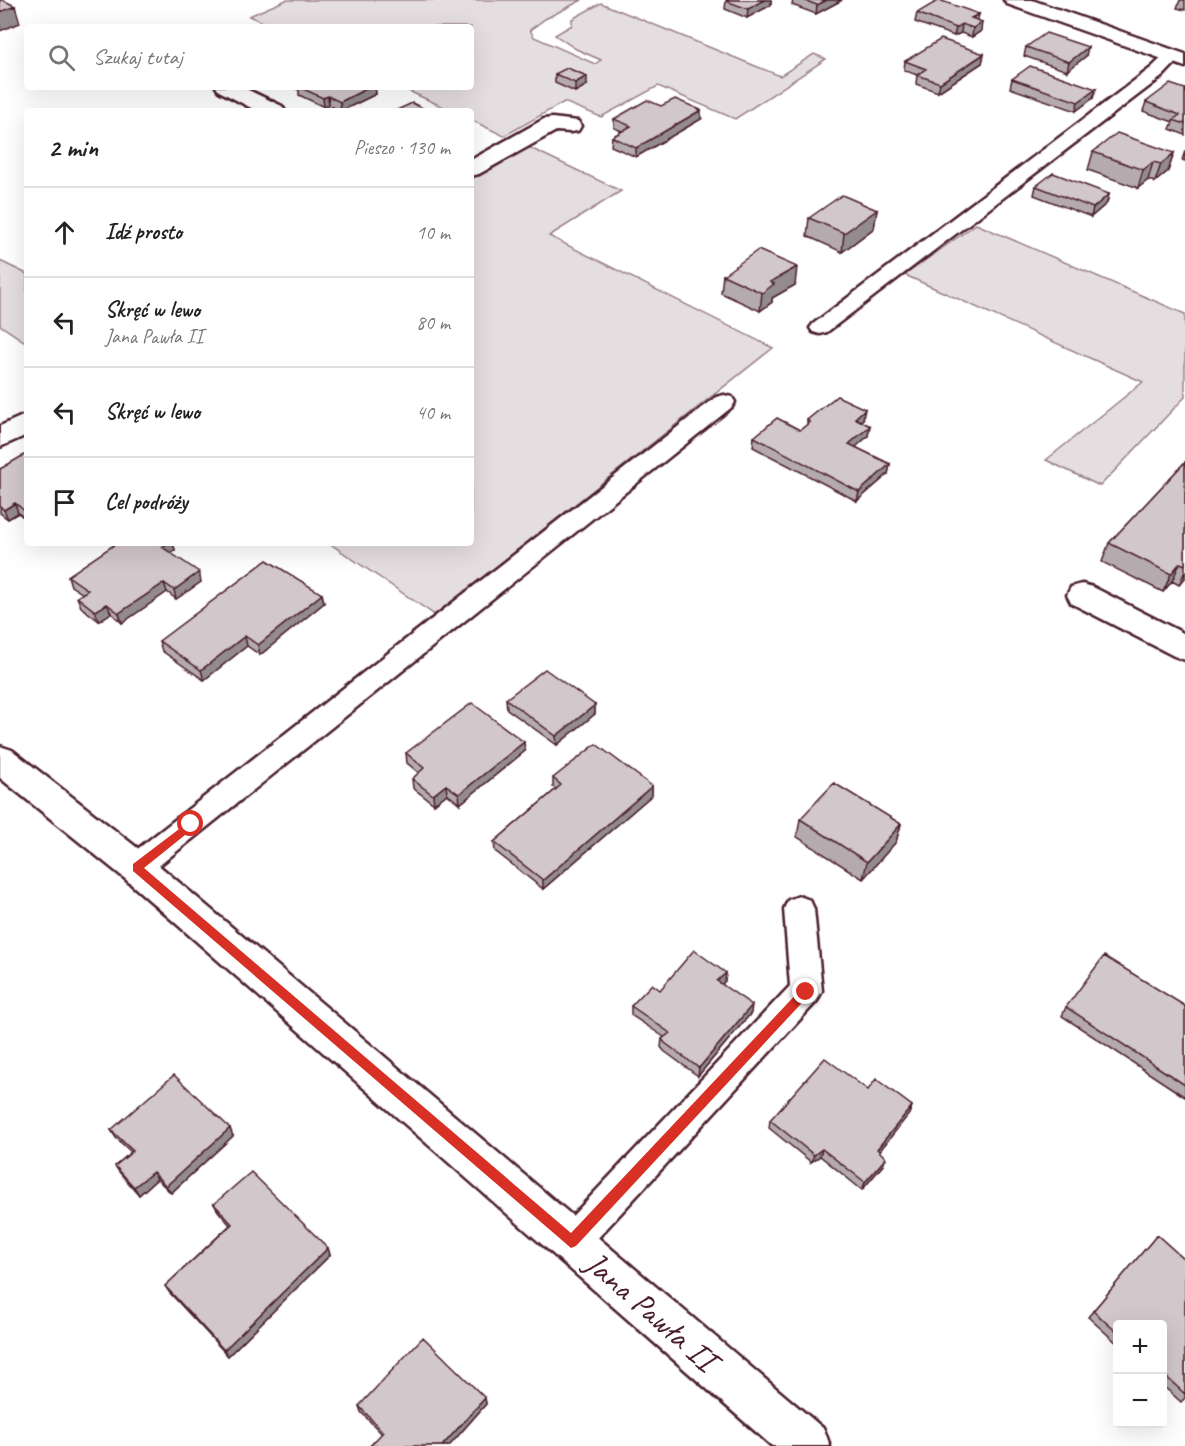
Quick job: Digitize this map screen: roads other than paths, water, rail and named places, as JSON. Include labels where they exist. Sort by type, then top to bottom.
[{"type":"street","points":[[1014,0],[1179,59]]},
{"type":"street","points":[[1059,16],[1083,2]]},
{"type":"street","points":[[232,90],[268,108]]},
{"type":"street","points":[[474,167],[552,124],[570,126]]},
{"type":"street","points":[[0,438],[24,425]]},
{"type":"street","points":[[1082,595],[1185,648]]},
{"type":"street","name":"Jana Pawła II","points":[[0,759],[136,867],[807,1446]]},
{"type":"lane","points":[[820,328],[983,206],[1035,163],[1157,72],[1179,59]]},
{"type":"lane","points":[[136,867],[724,402]]},
{"type":"lane","points":[[571,1242],[806,992],[799,909]]}]
